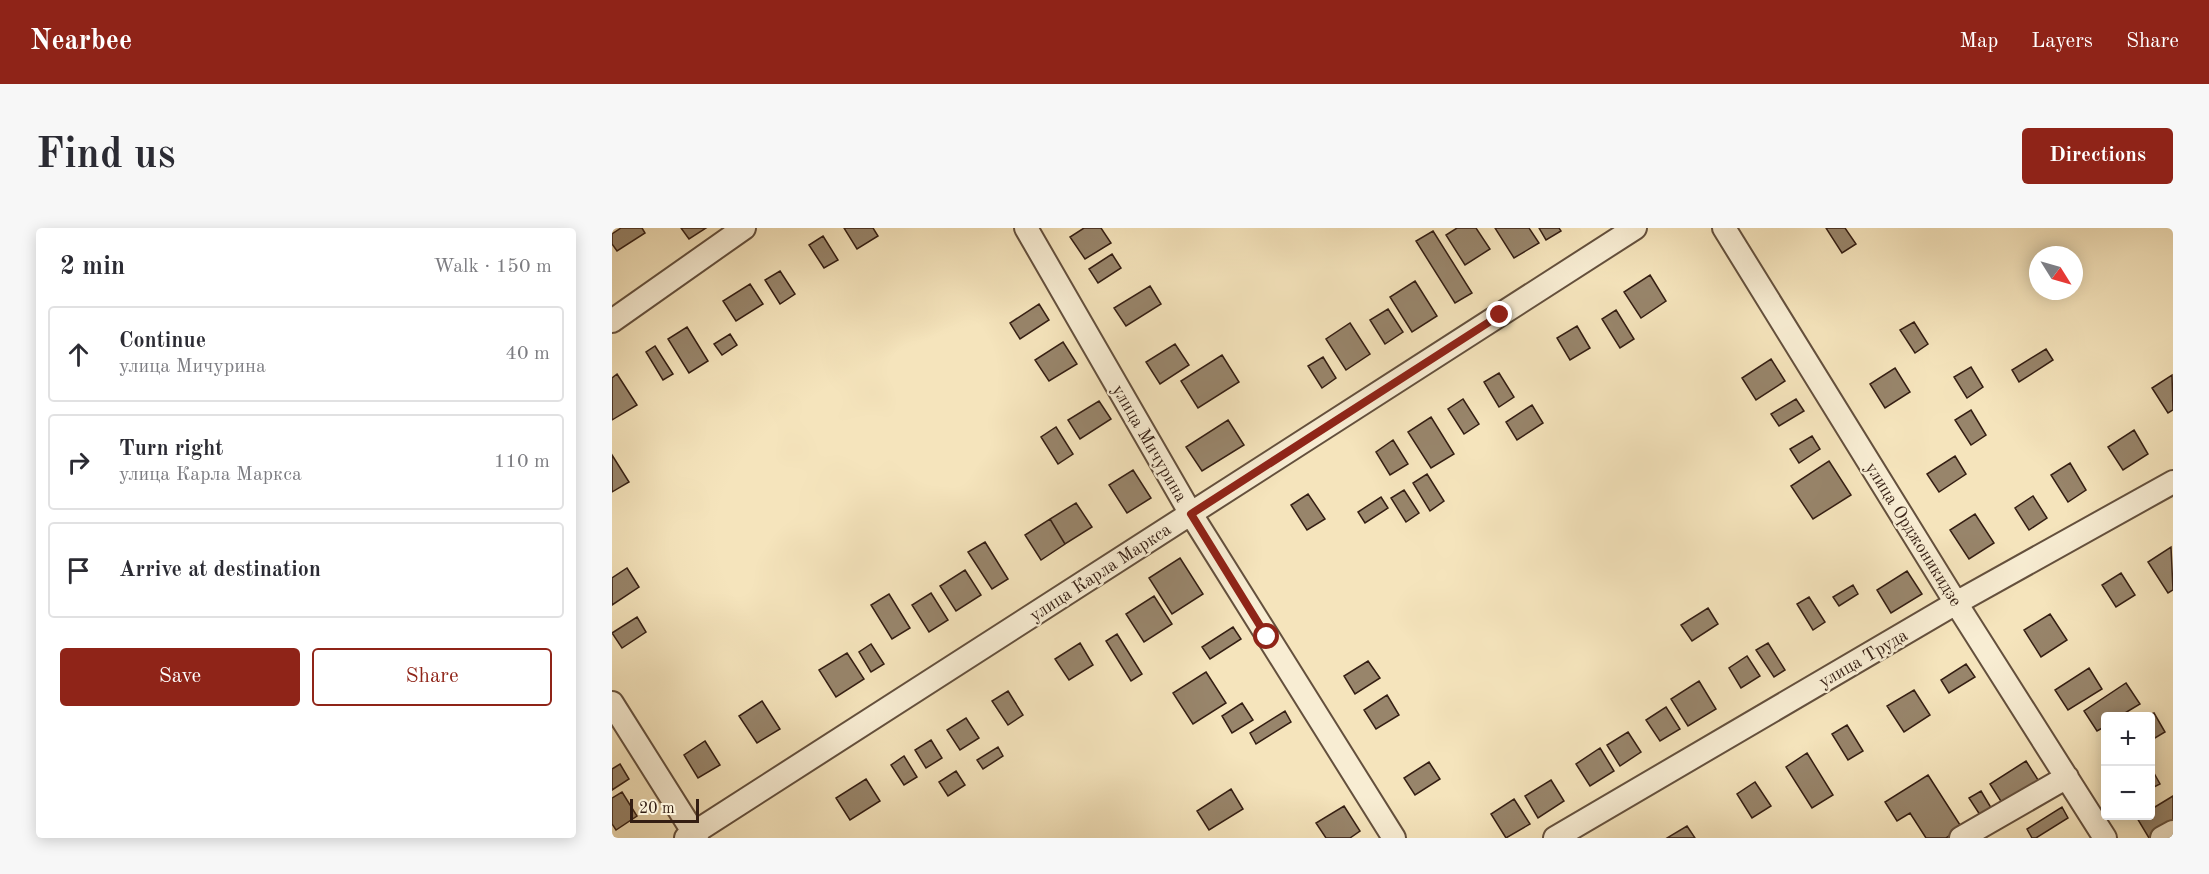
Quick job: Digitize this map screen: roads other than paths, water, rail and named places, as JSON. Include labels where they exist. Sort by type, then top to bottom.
[{"type":"street","points":[[612,321],[744,228]]},
{"type":"street","name":"улица Мичурина","points":[[1026,228],[1191,514],[1394,838]]},
{"type":"street","name":"улица Карла Маркса","points":[[693,836],[1635,228]]},
{"type":"street","name":"улица Орджоникидзе","points":[[1725,228],[1956,603],[2105,838]]},
{"type":"street","name":"улица Труда","points":[[1555,838],[1956,603],[2173,482]]},
{"type":"street","points":[[612,704],[693,836]]},
{"type":"street","points":[[1961,838],[2067,777]]},
{"type":"street","points":[[2162,838],[2173,832]]}]
